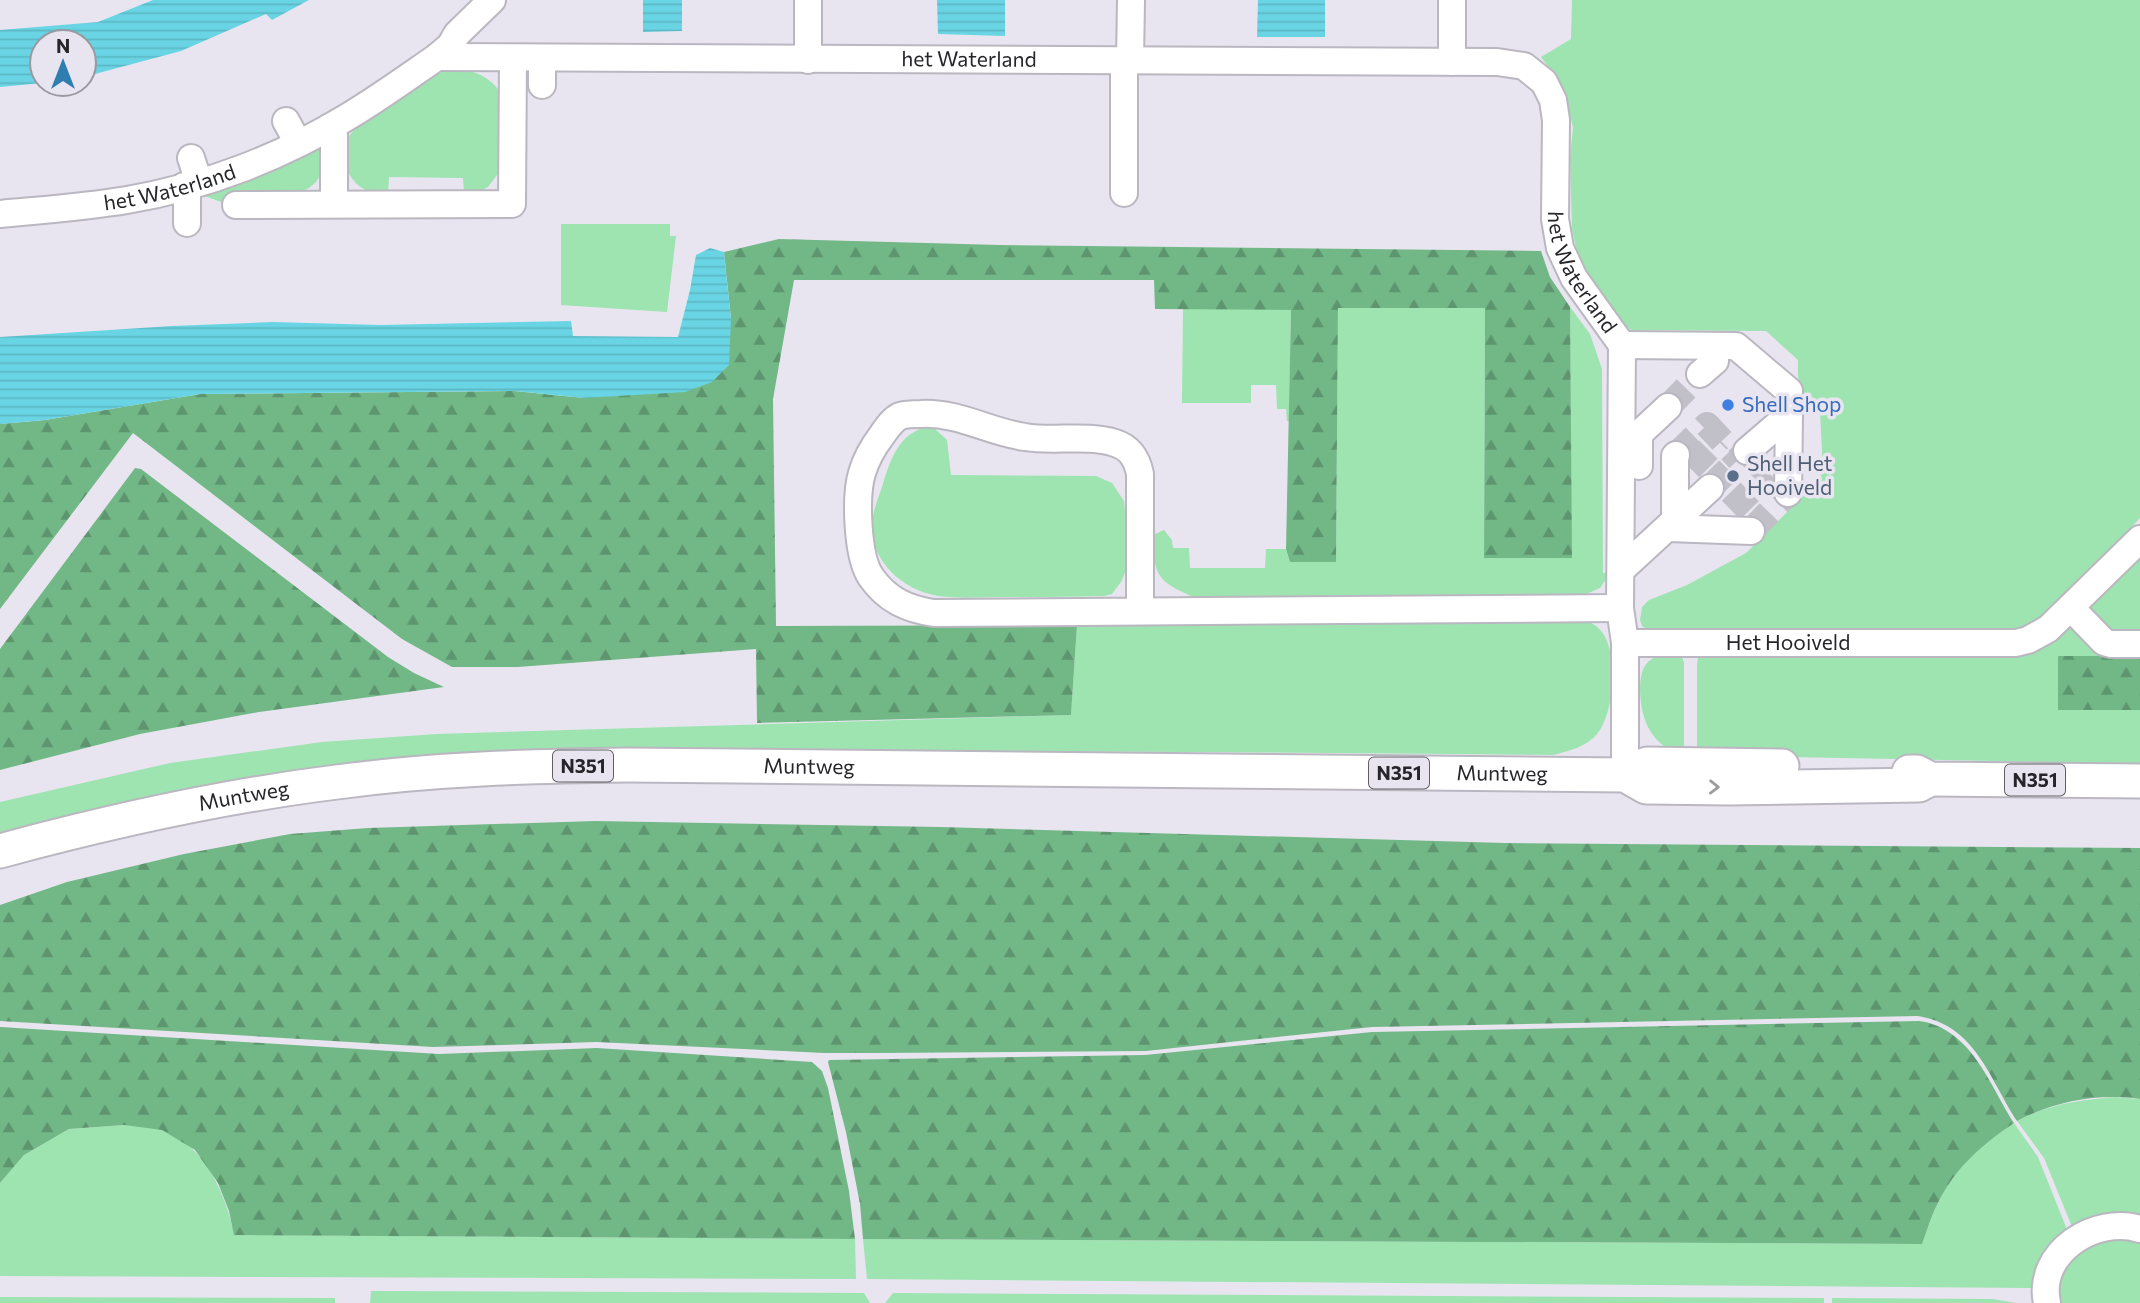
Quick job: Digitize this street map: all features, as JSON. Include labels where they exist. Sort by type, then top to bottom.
[{"type":"main road","name":"Muntweg","points":[[0,850],[138,816],[287,789],[395,775],[514,767],[641,765],[1625,775],[1646,787],[1919,785],[1930,779],[2140,781]]},
{"type":"street","name":"het Waterland","points":[[0,214],[129,200],[191,176],[240,169],[292,132],[330,127],[437,57],[492,0]]},
{"type":"street","points":[[808,0],[808,60]]},
{"type":"street","points":[[1124,193],[1131,0]]},
{"type":"street","points":[[1452,0],[1452,62]]},
{"type":"street","name":"het Waterland","points":[[437,57],[1452,62],[1514,64],[1532,71],[1544,82],[1555,110],[1555,219],[1560,248],[1574,278],[1622,345],[1620,608],[1625,643]]},
{"type":"street","name":"het Waterland","points":[[236,205],[334,204],[496,214],[512,204],[513,58]]},
{"type":"street","points":[[542,58],[542,85]]},
{"type":"street","points":[[330,127],[334,135],[334,204]]},
{"type":"street","points":[[187,223],[187,195],[191,176]]},
{"type":"street","points":[[1622,345],[1735,346],[1790,391],[1789,415],[1779,464],[1788,493]]},
{"type":"street","points":[[1700,374],[1715,361],[1715,346]]},
{"type":"street","points":[[1621,505],[1638,494],[1639,434],[1668,407]]},
{"type":"street","points":[[1140,611],[1140,474],[1138,462],[1126,449],[1115,443],[1024,437],[951,415],[930,413],[899,417],[891,423],[865,462],[860,476],[861,554],[870,575],[884,592],[898,603],[914,610],[934,613],[1620,608]]},
{"type":"street","points":[[1747,451],[1789,415]]},
{"type":"street","points":[[1672,524],[1680,468]]},
{"type":"street","points":[[1621,570],[1710,488]]},
{"type":"street","points":[[1712,529],[1731,510]]},
{"type":"street","points":[[1672,524],[1751,531]]},
{"type":"street","name":"Het Hooiveld","points":[[1625,643],[2003,644],[2028,640],[2038,636],[2071,608],[2140,539]]},
{"type":"street","points":[[2071,608],[2104,642],[2140,645]]},
{"type":"street","points":[[1625,643],[1625,775]]},
{"type":"street","points":[[2047,1303],[2045,1289],[2053,1265],[2075,1239],[2099,1227],[2126,1225],[2140,1229]]},
{"type":"green space","points":[[1572,0],[2140,0],[2140,518],[2053,611],[2020,631],[1651,632],[1642,626],[1642,607],[1649,600],[1687,585],[1746,553],[1816,483],[1823,472],[1820,410],[1801,388],[1798,360],[1766,331],[1626,328],[1579,262],[1572,229],[1570,157],[1573,127],[1562,86],[1541,57],[1571,39]]},
{"type":"green space","points":[[465,70],[486,78],[501,93],[500,171],[488,187],[464,195],[463,178],[389,177],[388,195],[370,192],[356,183],[348,172],[344,148],[356,128],[428,77],[445,71]]},
{"type":"green space","points":[[316,148],[321,150],[322,172],[309,188],[295,195],[232,206],[202,195]]},
{"type":"green space","points":[[561,224],[670,224],[670,236],[676,236],[667,312],[561,305]]},
{"type":"green space","points":[[779,239],[1000,245],[1541,251],[1550,277],[1570,307],[1572,558],[1484,558],[1485,308],[1338,308],[1336,562],[1290,562],[1286,549],[1291,310],[1155,309],[1154,280],[794,280],[773,399],[776,626],[1077,625],[1071,715],[757,723],[756,649],[518,667],[452,667],[402,639],[133,433],[0,609],[0,424],[45,420],[200,394],[515,391],[584,398],[731,319],[724,252]]},
{"type":"green space","points":[[1338,307],[1485,308],[1484,557],[1571,558],[1570,307],[1590,334],[1602,369],[1603,573],[1610,573],[1600,588],[1584,595],[1193,597],[1160,576],[1153,545],[1155,534],[1164,530],[1172,540],[1173,548],[1189,548],[1190,568],[1265,568],[1266,549],[1286,549],[1290,562],[1336,562]]},
{"type":"green space","points":[[1183,309],[1291,309],[1289,421],[1286,409],[1277,409],[1276,385],[1251,385],[1251,403],[1182,403]]},
{"type":"green space","points":[[923,428],[935,429],[947,440],[951,475],[1096,476],[1112,483],[1124,501],[1127,568],[1112,594],[1080,597],[946,597],[925,593],[891,572],[876,550],[873,514],[895,452],[907,437]]},
{"type":"green space","points":[[135,468],[141,469],[388,657],[444,687],[259,712],[140,734],[0,770],[0,649]]},
{"type":"green space","points":[[2140,555],[2140,634],[2112,634],[2088,609]]},
{"type":"green space","points":[[1564,618],[1589,622],[1604,635],[1609,648],[1613,679],[1608,711],[1597,734],[1582,745],[1553,755],[953,751],[436,759],[330,767],[205,785],[0,832],[0,802],[170,763],[322,742],[437,734],[1071,715],[1077,625]]},
{"type":"green space","points":[[2072,627],[2110,656],[2058,710],[2140,710],[2140,764],[1697,755],[1697,663],[1698,658],[1704,654],[2047,644]]},
{"type":"green space","points":[[1666,654],[1682,657],[1684,663],[1684,755],[1664,746],[1650,731],[1643,713],[1640,691],[1641,676],[1650,660]]},
{"type":"green space","points":[[2058,656],[2140,656],[2140,710],[2058,710]]},
{"type":"green space","points":[[595,821],[941,827],[1505,843],[2140,848],[2140,1099],[2108,1097],[2077,1100],[2046,1108],[2017,1121],[1967,1041],[1937,1021],[1917,1016],[1372,1027],[1146,1051],[874,1053],[597,1042],[433,1047],[0,1021],[0,905],[67,882],[184,854],[290,834],[368,828]]},
{"type":"green space","points":[[1919,1021],[1952,1034],[1965,1046],[1987,1075],[2014,1123],[1980,1149],[1961,1168],[1945,1190],[1922,1244],[863,1239],[860,1204],[846,1132],[828,1062],[1145,1055],[1372,1032]]},
{"type":"green space","points":[[0,1027],[439,1054],[597,1048],[812,1062],[822,1071],[828,1088],[849,1191],[855,1239],[234,1235],[229,1211],[218,1183],[195,1150],[162,1130],[124,1125],[69,1129],[24,1155],[0,1183]]},
{"type":"green space","points":[[2115,1097],[2140,1099],[2140,1223],[2075,1234],[2044,1158],[2017,1121],[2065,1104]]},
{"type":"green space","points":[[2014,1123],[2038,1157],[2070,1237],[2035,1287],[2030,1288],[867,1279],[863,1239],[1922,1244],[1945,1190],[1961,1168],[1980,1149]]},
{"type":"green space","points":[[124,1125],[163,1130],[191,1148],[202,1160],[219,1188],[235,1235],[855,1239],[856,1279],[0,1276],[0,1183],[24,1155],[69,1129]]},
{"type":"green space","points":[[2140,1236],[2140,1303],[2055,1303],[2054,1288],[2079,1242]]},
{"type":"green space","points":[[371,1291],[864,1293],[870,1303],[370,1303]]},
{"type":"green space","points":[[893,1293],[1824,1298],[1824,1303],[885,1303]]},
{"type":"green space","points":[[0,1297],[335,1298],[335,1303],[0,1303]]},
{"type":"green space","points":[[1832,1298],[1993,1299],[2016,1303],[1832,1303]]},
{"type":"water","points":[[153,0],[309,0],[272,20],[266,14],[181,51],[98,73],[98,28],[28,28],[28,84],[0,87],[0,30],[98,22]]},
{"type":"water","points":[[643,0],[682,0],[682,31],[643,32]]},
{"type":"water","points":[[937,0],[1005,0],[1005,36],[938,34]]},
{"type":"water","points":[[1258,0],[1325,0],[1325,37],[1257,37]]},
{"type":"water","points":[[710,248],[724,252],[731,319],[729,365],[712,382],[685,392],[584,398],[515,391],[200,394],[45,420],[0,424],[0,337],[273,322],[380,325],[571,321],[573,336],[678,337],[696,255]]},
{"type":"tunnel","points":[[1668,407],[1700,374]]},
{"type":"tunnel","points":[[1676,455],[1707,425],[1739,459]]},
{"type":"tunnel","points":[[1690,468],[1719,439]]},
{"type":"tunnel","points":[[1710,488],[1747,451]]},
{"type":"tunnel","points":[[1731,510],[1769,473]]},
{"type":"tunnel","points":[[1751,531],[1788,493]]},
{"type":"place","name":"Shell Shop","points":[[1728,405]]},
{"type":"place","name":"Shell Het Hooiveld","points":[[1733,476]]}]
